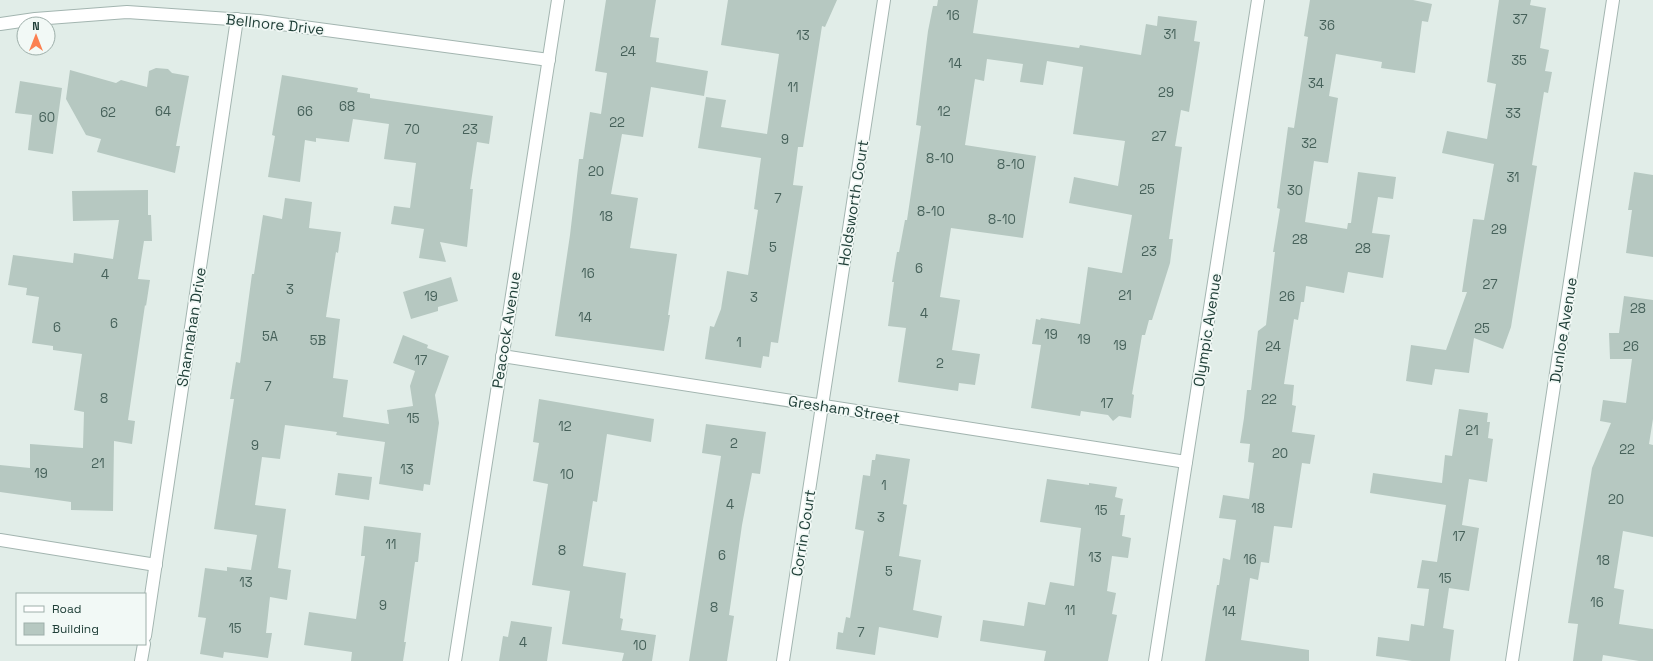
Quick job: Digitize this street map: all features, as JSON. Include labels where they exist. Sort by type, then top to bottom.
[{"type":"street","name":"Peacock Avenue","points":[[455,661],[558,0]]},
{"type":"street","name":"Holdsworth Court","points":[[823,406],[884,0]]},
{"type":"street","name":"Olympic Avenue","points":[[1156,661],[1258,0]]},
{"type":"street","name":"Dunloe Avenue","points":[[1512,661],[1613,0]]},
{"type":"street","name":"Bellnore Drive","points":[[0,24],[35,19],[127,12],[237,19],[549,60]]},
{"type":"street","name":"Shannahan Drive","points":[[146,630],[237,19]]},
{"type":"street","name":"Gresham Street","points":[[502,356],[1186,462]]},
{"type":"street","name":"Corrin Court","points":[[783,661],[823,406]]},
{"type":"street","points":[[0,540],[156,565]]},
{"type":"street","points":[[141,661],[144,645]]},
{"type":"building","points":[[606,0],[656,0],[650,37],[659,38],[656,62],[708,71],[704,96],[651,87],[643,137],[622,134],[611,194],[638,198],[630,248],[677,254],[664,351],[555,336],[570,235],[579,159],[583,159],[590,112],[601,114],[607,73],[595,71]]},
{"type":"building","points":[[728,0],[837,0],[825,27],[822,26],[803,147],[798,147],[793,185],[803,186],[778,343],[771,342],[769,357],[763,356],[761,368],[705,359],[710,326],[714,327],[721,309],[727,271],[748,275],[758,210],[754,209],[761,158],[698,148],[706,97],[726,100],[721,127],[767,134],[779,54],[721,45]]},
{"type":"building","points":[[938,0],[978,0],[973,33],[1079,48],[1080,45],[1141,55],[1146,24],[1157,26],[1158,16],[1197,21],[1194,41],[1200,42],[1189,112],[1181,110],[1175,146],[1182,147],[1169,239],[1173,239],[1170,263],[1152,320],[1149,320],[1145,335],[1142,335],[1132,394],[1134,395],[1131,418],[1119,416],[1113,421],[1108,415],[1081,411],[1080,416],[1031,408],[1041,345],[1032,344],[1036,319],[1040,320],[1041,318],[1080,324],[1088,267],[1122,273],[1132,215],[1069,203],[1074,177],[1118,186],[1125,141],[1073,134],[1083,67],[1047,61],[1043,85],[1020,82],[1023,64],[987,59],[984,81],[975,79],[965,145],[1036,156],[1023,238],[951,228],[940,297],[960,300],[952,350],[980,354],[975,385],[959,383],[958,391],[898,382],[906,328],[888,326],[894,282],[892,282],[897,252],[899,252],[905,220],[907,220],[921,126],[916,125],[928,31],[933,6],[937,6]]},
{"type":"building","points":[[1310,0],[1413,0],[1432,4],[1428,22],[1422,21],[1415,73],[1381,68],[1382,62],[1336,54],[1329,96],[1338,98],[1328,163],[1314,161],[1305,222],[1347,229],[1348,223],[1351,223],[1358,172],[1396,177],[1393,199],[1378,197],[1372,233],[1390,235],[1383,278],[1348,272],[1344,293],[1306,286],[1304,302],[1301,302],[1298,320],[1294,319],[1284,384],[1294,385],[1292,405],[1296,406],[1292,432],[1315,435],[1310,464],[1302,463],[1292,528],[1274,526],[1269,563],[1261,562],[1258,580],[1250,578],[1241,640],[1309,650],[1309,661],[1205,661],[1217,585],[1219,585],[1223,558],[1230,560],[1236,520],[1219,518],[1223,495],[1249,499],[1254,463],[1248,462],[1250,444],[1240,443],[1247,390],[1251,390],[1258,331],[1266,325],[1275,252],[1273,252],[1280,209],[1277,208],[1288,127],[1294,128],[1308,37],[1304,36]]},
{"type":"building","points":[[1499,0],[1531,0],[1530,5],[1546,8],[1540,48],[1549,50],[1545,71],[1552,72],[1548,93],[1544,92],[1532,165],[1537,166],[1511,327],[1503,349],[1474,338],[1469,373],[1435,369],[1432,385],[1406,381],[1411,345],[1446,350],[1467,292],[1462,292],[1473,219],[1484,220],[1494,164],[1442,153],[1447,131],[1487,139],[1496,84],[1487,82]]},
{"type":"building","points":[[156,68],[168,69],[172,73],[189,76],[176,146],[180,146],[175,173],[97,152],[101,139],[86,135],[66,99],[70,70],[116,83],[121,80],[147,87],[149,71]]},
{"type":"building","points":[[282,75],[358,88],[357,92],[370,94],[370,98],[493,116],[489,144],[477,142],[470,189],[473,189],[467,247],[440,242],[446,262],[419,258],[424,229],[391,224],[394,206],[410,208],[416,163],[384,159],[389,124],[353,119],[349,142],[316,138],[316,142],[305,140],[300,182],[268,177],[275,136],[272,135]]},
{"type":"building","points":[[20,81],[62,88],[53,154],[28,150],[32,115],[15,113]]},
{"type":"building","points":[[1634,172],[1653,175],[1653,257],[1626,253],[1632,210],[1628,210]]},
{"type":"building","points":[[148,190],[148,215],[151,215],[152,241],[144,241],[138,279],[150,280],[128,420],[135,421],[132,444],[114,441],[113,511],[71,510],[71,502],[0,492],[0,465],[30,468],[30,444],[83,448],[84,412],[74,410],[82,354],[53,350],[53,346],[32,343],[39,297],[26,295],[27,288],[8,285],[13,255],[73,263],[74,253],[113,259],[119,220],[73,221],[72,191]]},
{"type":"building","points":[[285,198],[312,202],[309,228],[341,232],[338,253],[336,252],[326,317],[340,319],[333,378],[348,380],[343,417],[389,424],[387,410],[413,406],[410,386],[415,371],[393,363],[403,335],[428,345],[427,348],[449,356],[435,395],[439,423],[430,485],[424,484],[423,491],[379,484],[385,442],[336,435],[337,432],[285,425],[280,459],[262,457],[255,505],[286,509],[278,568],[291,570],[287,600],[270,597],[266,633],[272,633],[268,658],[224,652],[223,658],[200,654],[206,618],[198,617],[205,568],[227,571],[227,567],[251,570],[257,535],[214,529],[234,399],[230,399],[236,362],[240,363],[252,274],[254,274],[263,215],[282,219]]},
{"type":"building","points":[[451,277],[458,301],[438,307],[438,311],[411,319],[403,292]]},
{"type":"building","points":[[1624,296],[1653,300],[1653,419],[1649,444],[1653,445],[1653,537],[1623,531],[1614,588],[1624,590],[1619,624],[1653,629],[1653,661],[1639,661],[1603,655],[1602,661],[1573,661],[1578,624],[1568,623],[1592,468],[1611,423],[1600,421],[1603,400],[1626,403],[1632,359],[1610,359],[1609,333],[1619,333]]},
{"type":"building","points":[[539,399],[654,419],[651,442],[607,434],[597,502],[593,501],[583,566],[626,573],[620,618],[623,619],[621,630],[656,635],[652,661],[622,661],[624,653],[562,644],[570,591],[532,585],[548,484],[533,481],[539,443],[533,442]]},
{"type":"building","points":[[1459,409],[1488,413],[1487,422],[1490,422],[1488,438],[1493,439],[1487,482],[1469,479],[1462,525],[1479,528],[1469,591],[1449,588],[1443,628],[1454,630],[1450,661],[1412,661],[1376,656],[1378,637],[1409,641],[1411,624],[1424,626],[1429,589],[1417,588],[1422,560],[1437,562],[1446,505],[1370,493],[1373,473],[1442,483],[1445,455],[1452,456]]},
{"type":"building","points":[[706,424],[766,432],[760,474],[752,473],[742,525],[729,615],[734,616],[727,661],[689,661],[721,456],[702,453]]},
{"type":"building","points":[[876,454],[910,459],[903,504],[907,505],[899,556],[921,560],[913,610],[942,616],[938,638],[879,627],[875,655],[836,649],[838,632],[843,633],[846,617],[850,618],[864,531],[855,529],[863,475],[870,476],[872,460],[875,460]]},
{"type":"building","points":[[338,473],[372,477],[369,500],[335,495]]},
{"type":"building","points":[[1047,479],[1117,487],[1115,497],[1123,499],[1120,515],[1125,515],[1122,536],[1131,538],[1128,558],[1112,556],[1107,591],[1116,593],[1112,614],[1117,615],[1108,661],[1044,661],[1046,651],[980,641],[983,620],[1024,626],[1028,602],[1045,605],[1050,582],[1074,586],[1081,528],[1040,522]]},
{"type":"building","points":[[364,526],[421,533],[418,562],[415,562],[404,642],[406,642],[403,661],[351,661],[352,652],[304,645],[309,612],[356,619],[365,556],[361,556]]},
{"type":"building","points":[[511,621],[552,627],[547,661],[499,661],[503,636],[508,637]]}]
